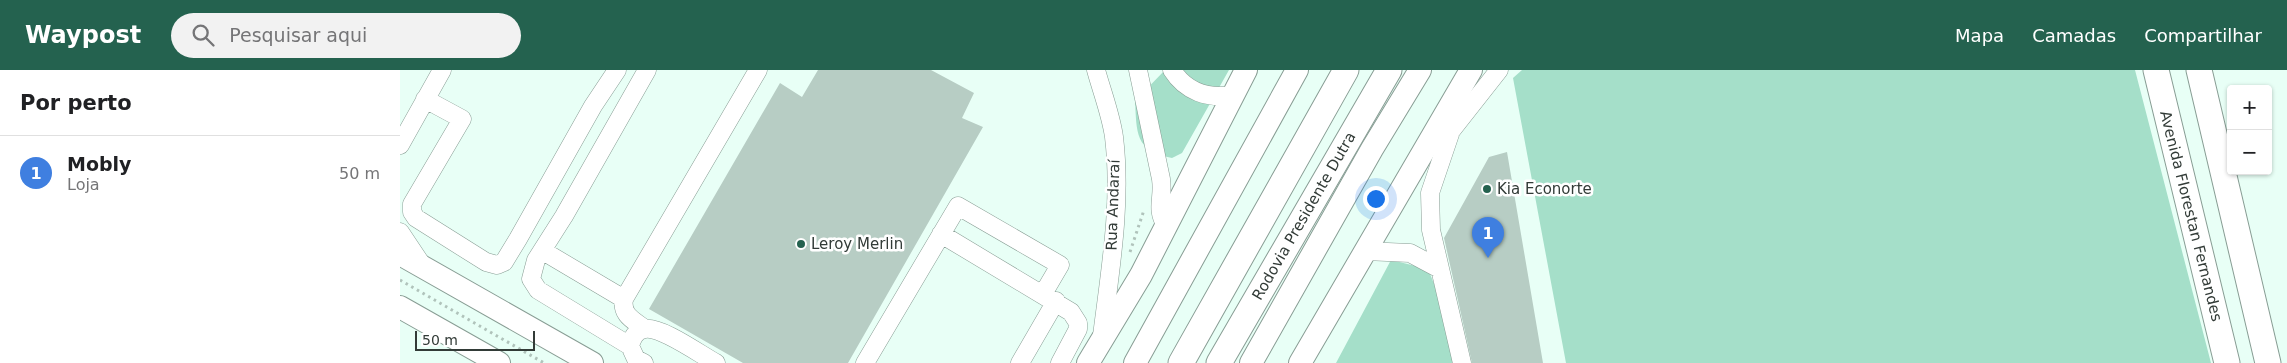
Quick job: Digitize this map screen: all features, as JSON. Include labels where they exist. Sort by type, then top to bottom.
[{"type":"highway","points":[[1181,363],[1346,70]]},
{"type":"highway","name":"Rodovia Presidente Dutra","points":[[1219,363],[1389,70]]},
{"type":"highway","name":"Avenida Florestan Fernandes","points":[[2156,70],[2227,363]]},
{"type":"highway","points":[[2199,70],[2268,363]]},
{"type":"main road","points":[[1088,363],[1166,226],[1246,70]]},
{"type":"main road","points":[[1134,363],[1297,70]]},
{"type":"main road","name":"Rodovia Presidente Dutra","points":[[1252,363],[1372,149],[1420,70]]},
{"type":"main road","points":[[1300,363],[1471,70]]},
{"type":"main road","points":[[400,254],[592,363]]},
{"type":"main road","points":[[400,307],[499,363]]},
{"type":"street","points":[[400,145],[442,70]]},
{"type":"street","points":[[425,99],[462,119],[412,204],[412,212],[416,218],[478,257],[497,265],[504,262],[593,106],[616,70]]},
{"type":"street","points":[[644,363],[636,358],[630,346],[538,290],[531,279],[533,267],[647,70]]},
{"type":"street","points":[[716,363],[660,332],[645,329],[627,317],[622,307],[624,299],[758,70]]},
{"type":"street","name":"Rua Andaraí","points":[[1096,70],[1114,135],[1117,174],[1116,216],[1102,341]]},
{"type":"street","points":[[1138,70],[1163,191],[1159,214],[1166,226]]},
{"type":"street","points":[[1172,70],[1180,80],[1196,92],[1214,97],[1233,95]]},
{"type":"street","points":[[1462,363],[1431,230],[1430,193],[1451,131],[1499,70]]},
{"type":"street","points":[[865,363],[958,206],[1060,265],[1050,298],[1020,363]]},
{"type":"street","points":[[400,232],[424,267]]},
{"type":"street","points":[[941,234],[1071,312],[1078,323],[1078,329],[1060,363]]},
{"type":"street","points":[[543,251],[624,299]]},
{"type":"street","points":[[1365,251],[1410,253],[1440,269]]},
{"type":"street","points":[[630,346],[637,332],[645,329]]},
{"type":"path","points":[[400,280],[544,363]]},
{"type":"green space","points":[[1165,70],[1229,70],[1182,153],[1172,158],[1160,155],[1144,145],[1136,122],[1135,101]]},
{"type":"green space","points":[[1522,70],[2135,70],[2211,363],[1566,363],[1513,78]]},
{"type":"green space","points":[[1391,260],[1428,269],[1437,291],[1453,363],[1336,363]]},
{"type":"building","name":"Leroy Merlin","points":[[818,70],[931,70],[974,93],[962,118],[983,127],[848,363],[743,363],[649,309],[780,83],[802,97]]},
{"type":"building","points":[[1507,152],[1543,363],[1472,363],[1444,238],[1489,157]]},
{"type":"place","name":"Kia Econorte","points":[[1487,189]]},
{"type":"place","name":"Leroy Merlin","points":[[801,244]]},
{"type":"place","name":"Mobly","points":[[1488,258]]}]
